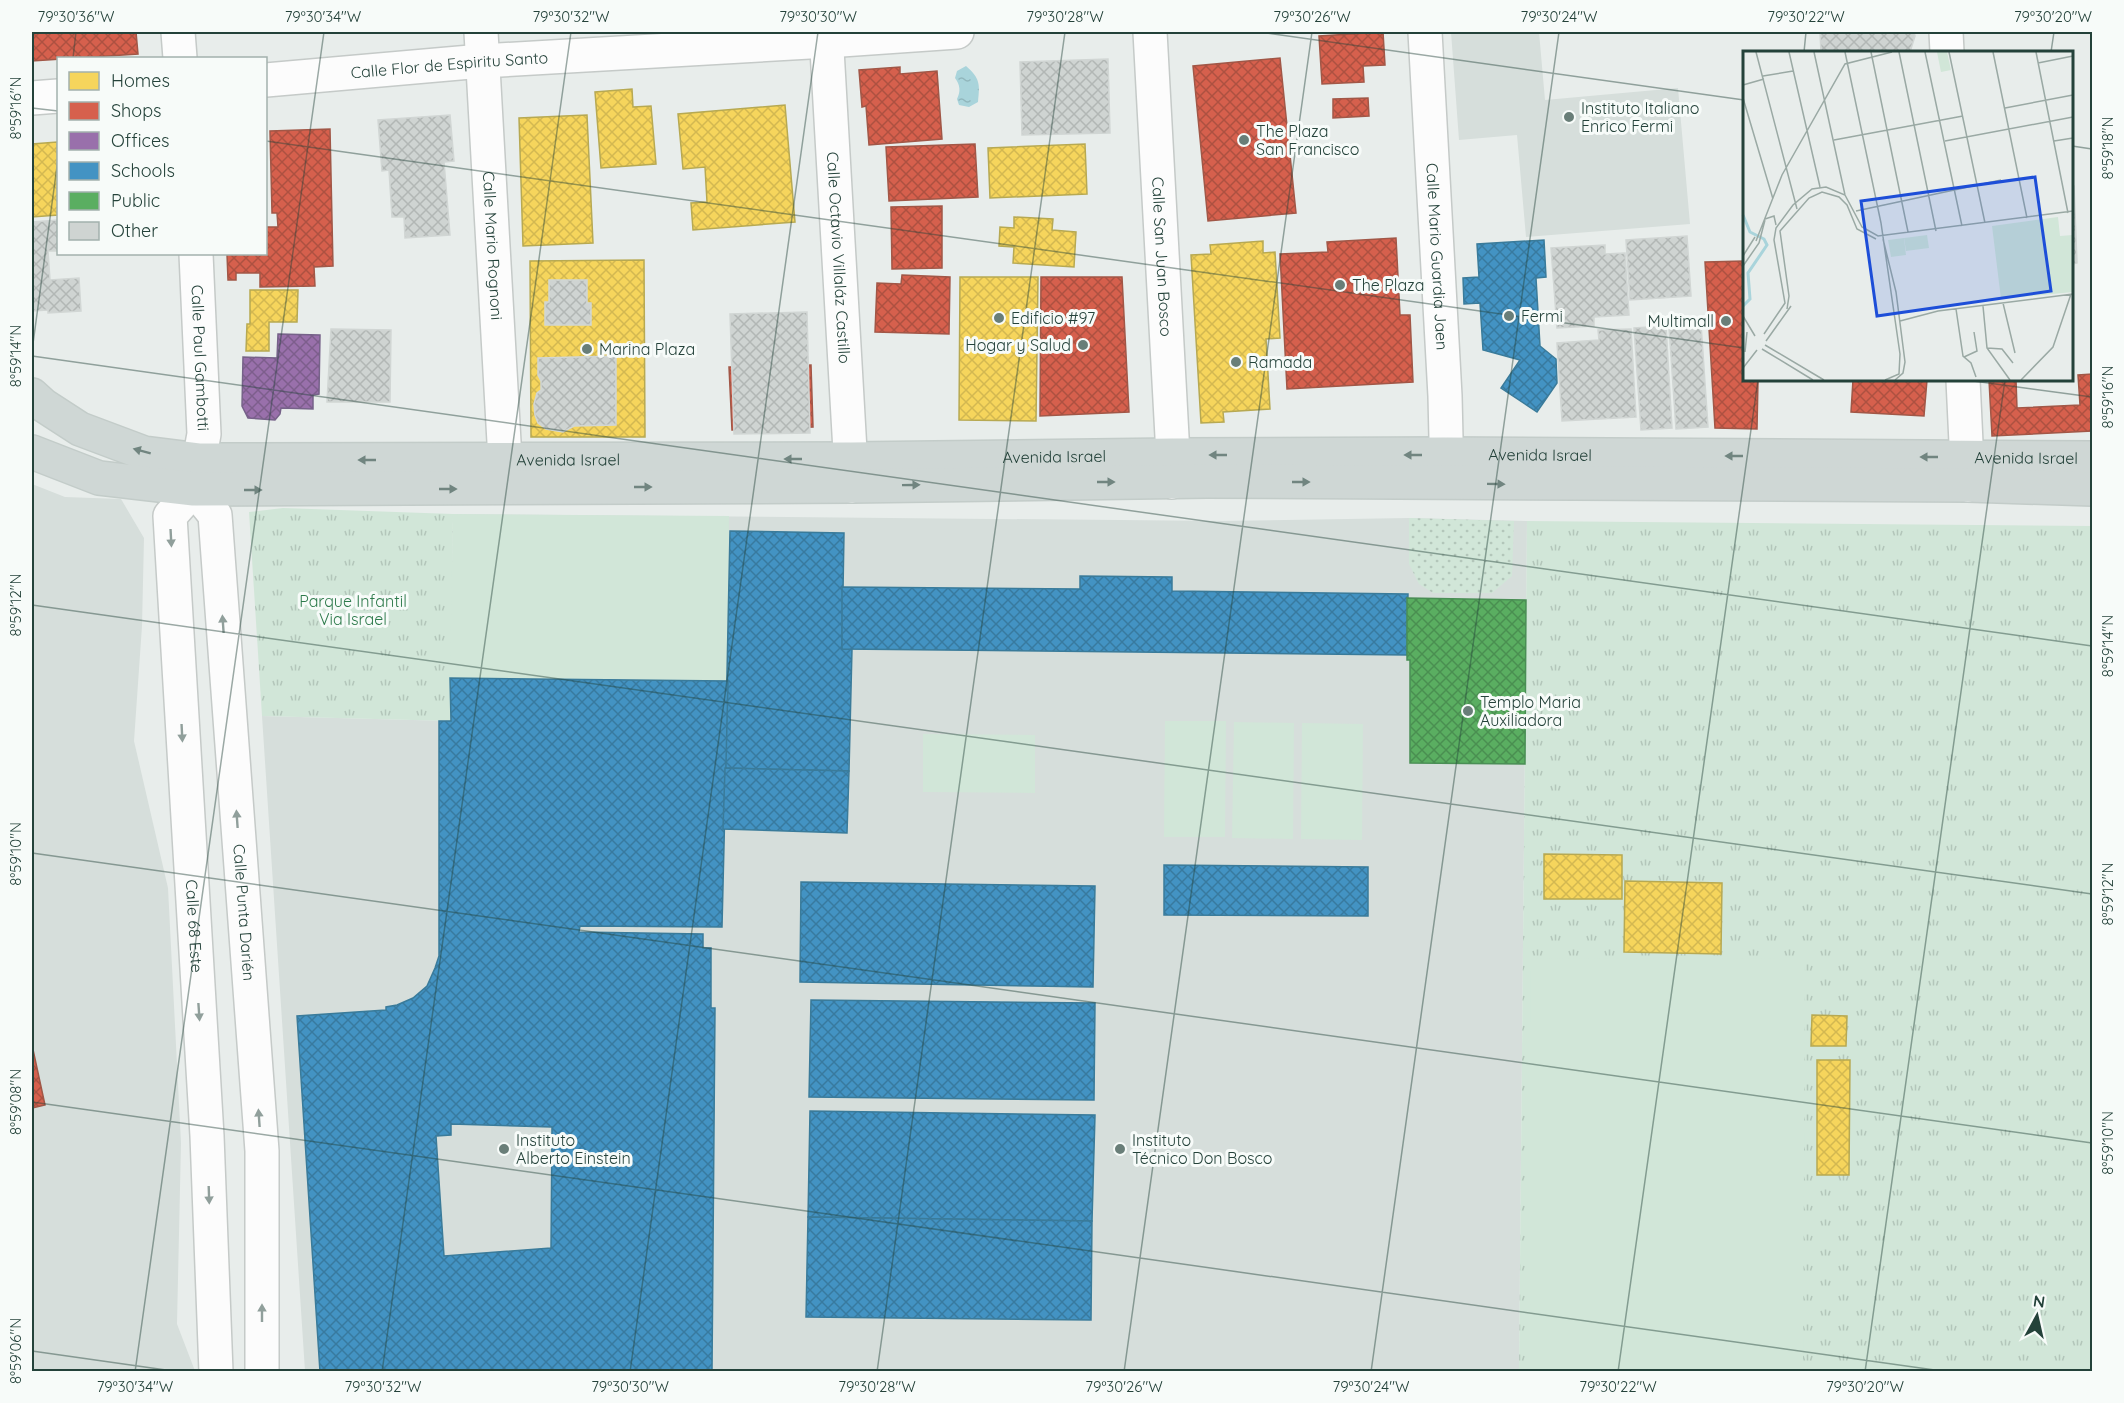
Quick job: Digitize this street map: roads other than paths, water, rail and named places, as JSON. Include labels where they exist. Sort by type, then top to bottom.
[{"type":"main road","name":"Avenida Israel","points":[[32,395],[43,405],[80,429],[197,474],[852,472],[1172,468],[1968,471],[2092,458]]},
{"type":"main road","name":"Avenida Israel","points":[[32,452],[99,478],[505,460],[852,472]]},
{"type":"main road","name":"Avenida Israel","points":[[1968,471],[2092,489]]},
{"type":"street","points":[[178,32],[180,57]]},
{"type":"street","name":"Calle Flor de Espiritu Santo","points":[[267,80],[482,46],[957,32]]},
{"type":"street","name":"Calle San Juan Bosco","points":[[1150,32],[1172,468]]},
{"type":"street","name":"Calle Mario Guardia Jaen","points":[[1425,32],[1445,384],[1447,469]]},
{"type":"street","points":[[1946,32],[1947,51]]},
{"type":"street","name":"Calle Octavio Villaláz Castillo","points":[[827,36],[852,472]]},
{"type":"street","name":"Calle Mario Rognoni","points":[[482,46],[505,460]]},
{"type":"street","points":[[32,98],[57,96]]},
{"type":"street","name":"Calle Paul Gambotti","points":[[196,255],[204,434],[197,474]]},
{"type":"street","points":[[1963,381],[1968,471]]},
{"type":"street","name":"Calle 68 Este","points":[[197,474],[170,516],[206,1125],[216,1371]]},
{"type":"street","name":"Calle Punta Darién","points":[[197,474],[215,515],[262,1151],[262,1371]]},
{"type":"water","points":[[966,66],[974,74],[979,86],[978,102],[969,107],[959,105],[957,99],[959,88],[955,78],[957,71]]},
{"type":"place","name":"Instituto Italiano Enrico Fermi","points":[[1569,117]]},
{"type":"place","name":"The Plaza San Francisco","points":[[1244,140]]},
{"type":"place","name":"The Plaza","points":[[1340,285]]},
{"type":"place","name":"Fermi","points":[[1509,316]]},
{"type":"place","name":"Edificio #97","points":[[999,318]]},
{"type":"place","name":"Multimall","points":[[1726,321]]},
{"type":"place","name":"Hogar y Salud","points":[[1083,345]]},
{"type":"place","name":"Marina Plaza","points":[[587,349]]},
{"type":"place","name":"Ramada","points":[[1236,362]]},
{"type":"place","name":"Templo Maria Auxiliadora","points":[[1468,711]]},
{"type":"place","name":"Instituto Alberto Einstein","points":[[504,1149]]},
{"type":"place","name":"Instituto Técnico Don Bosco","points":[[1120,1149]]},
{"type":"park label","name":"Parque Infantil Via Israel","points":[[353,610]]}]
